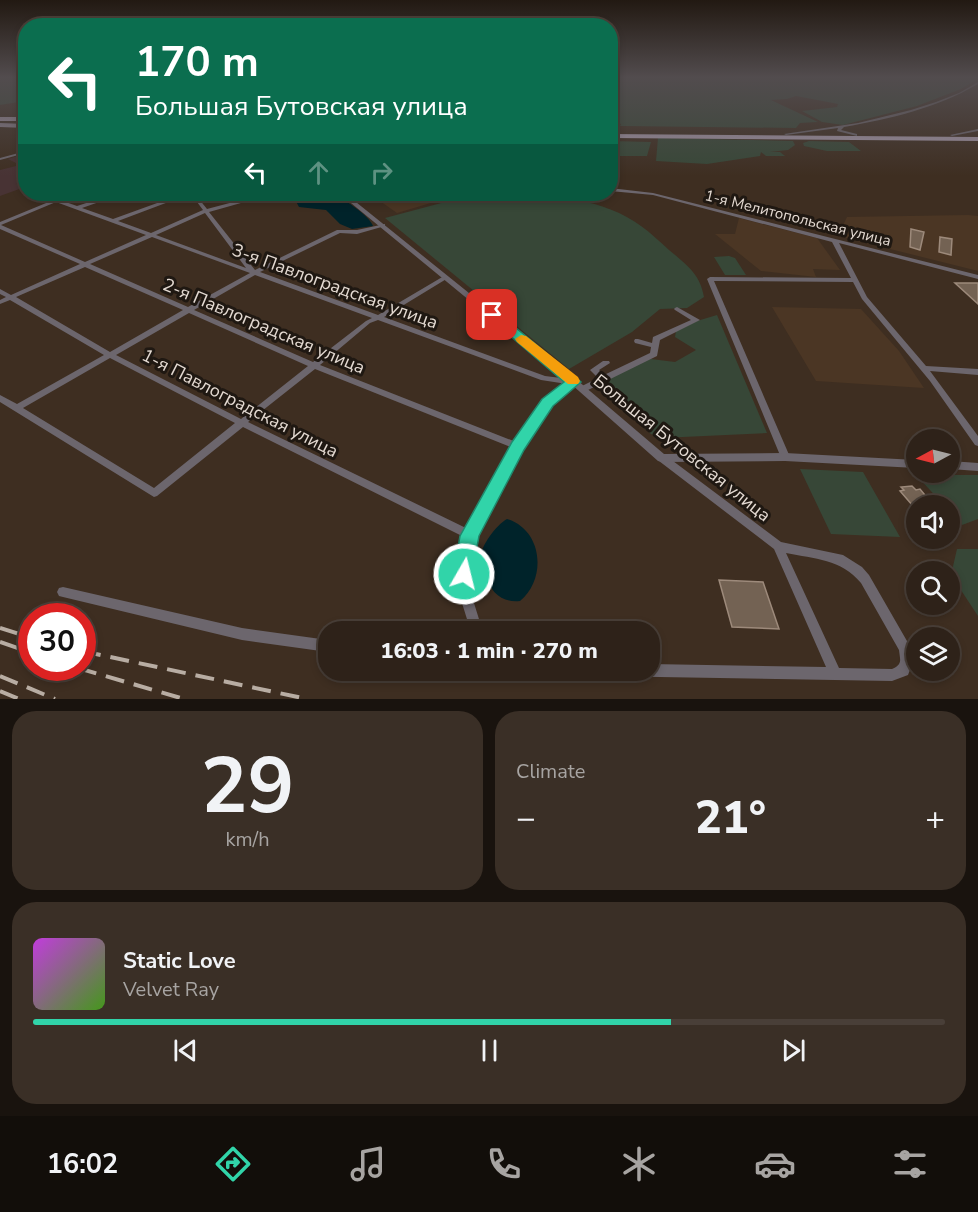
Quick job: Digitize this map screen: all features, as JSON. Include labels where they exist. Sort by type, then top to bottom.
[{"type":"main road","points":[[0,122],[18,123]]},
{"type":"main road","points":[[618,134],[952,135],[978,138]]},
{"type":"main road","points":[[618,134],[978,138]]},
{"type":"street","points":[[786,134],[844,127],[906,111]]},
{"type":"street","points":[[844,127],[838,130],[856,135]]},
{"type":"street","points":[[952,135],[978,130]]},
{"type":"street","points":[[0,159],[18,154]]},
{"type":"street","name":"1-я Мелитопольская улица","points":[[618,190],[653,194],[978,277]]},
{"type":"street","points":[[0,225],[53,201]]},
{"type":"street","name":"3-я Павлоградская улица","points":[[58,201],[544,378],[574,382]]},
{"type":"street","points":[[77,208],[97,201]]},
{"type":"street","points":[[113,221],[166,201]]},
{"type":"street","points":[[198,201],[254,273]]},
{"type":"street","points":[[0,302],[206,211],[242,201]]},
{"type":"street","name":"Большая Бутовская улица","points":[[352,201],[583,389],[662,458],[778,546]]},
{"type":"street","name":"2-я Павлоградская улица","points":[[0,225],[313,365],[518,446]]},
{"type":"street","points":[[17,408],[254,273],[339,231],[357,232],[383,225]]},
{"type":"street","points":[[835,241],[872,308],[925,368],[978,443]]},
{"type":"street","points":[[0,398],[154,493],[368,322],[446,277]]},
{"type":"street","points":[[785,457],[710,279],[855,280]]},
{"type":"street","name":"1-я Павлоградская улица","points":[[0,291],[110,355],[470,536]]},
{"type":"street","points":[[583,389],[654,354],[656,339],[696,320],[678,309]]},
{"type":"street","points":[[638,341],[655,346]]},
{"type":"street","points":[[603,379],[594,370],[606,363]]},
{"type":"street","points":[[925,368],[978,372]]},
{"type":"street","points":[[474,621],[463,587],[464,560],[470,536],[518,446],[548,403],[574,382]]},
{"type":"street","points":[[662,458],[785,457],[906,463]]},
{"type":"street","points":[[960,466],[978,467]]},
{"type":"street","points":[[778,546],[834,673]]},
{"type":"street","points":[[660,671],[892,675],[903,670],[907,662],[905,648],[866,579],[858,571],[839,559],[778,546]]},
{"type":"street","points":[[63,592],[242,634],[318,645]]},
{"type":"shaded area","points":[[18,156],[18,164],[8,159]]},
{"type":"shaded area","points":[[18,166],[18,190],[0,196],[0,170]]},
{"type":"shaded area","points":[[380,201],[437,201],[397,213]]},
{"type":"shaded area","points":[[978,216],[978,271],[838,236],[847,217]]},
{"type":"shaded area","points":[[739,218],[817,238],[840,270],[813,269],[816,277],[761,271],[715,234],[735,234]]},
{"type":"shaded area","points":[[772,307],[861,309],[899,351],[924,388],[816,381]]},
{"type":"green space","points":[[618,111],[794,111],[818,122],[800,123],[796,128],[620,126],[621,124],[618,123]]},
{"type":"green space","points":[[802,111],[899,111],[843,125],[822,122]]},
{"type":"green space","points":[[658,138],[793,141],[795,145],[788,150],[770,152],[780,152],[785,156],[766,156],[761,152],[760,156],[707,164],[656,161]]},
{"type":"green space","points":[[618,141],[651,142],[647,156],[618,156]]},
{"type":"green space","points":[[809,141],[849,142],[861,151],[827,151],[804,146],[803,143]]},
{"type":"green space","points":[[449,201],[581,201],[594,204],[627,217],[641,226],[687,265],[696,276],[704,297],[687,308],[660,309],[632,332],[569,369],[385,218]]},
{"type":"green space","points":[[714,257],[735,258],[746,275],[725,275]]},
{"type":"green space","points":[[717,315],[767,433],[661,438],[651,434],[600,390],[598,385],[642,361],[651,359],[675,362],[696,350],[675,337],[676,331]]},
{"type":"green space","points":[[800,469],[863,472],[900,537],[831,534]]},
{"type":"green space","points":[[960,475],[978,475],[978,519],[962,525],[960,523],[960,495],[935,495],[923,483],[960,483]]},
{"type":"green space","points":[[957,549],[978,549],[978,616],[960,589],[960,561],[954,561]]},
{"type":"water","points":[[296,201],[345,201],[361,212],[373,226],[352,229],[340,224],[326,210],[299,207]]},
{"type":"water","points":[[507,519],[528,533],[537,556],[534,580],[529,592],[520,601],[507,600],[498,595],[491,587],[480,563],[486,542],[498,526]]},
{"type":"building","points":[[911,229],[924,232],[920,250],[910,247]]},
{"type":"building","points":[[940,237],[952,239],[951,255],[939,252]]},
{"type":"building","points":[[955,283],[978,283],[978,304]]},
{"type":"building","points":[[912,486],[916,490],[920,489],[925,495],[906,495],[906,498],[900,491],[904,490],[901,487]]},
{"type":"building","points":[[719,580],[763,582],[779,629],[732,627]]},
{"type":"railway","points":[[0,628],[18,634]]},
{"type":"railway","points":[[0,642],[18,648]]},
{"type":"railway","points":[[96,654],[307,699]]},
{"type":"railway","points":[[96,673],[184,699]]},
{"type":"railway","points":[[0,676],[55,699]]},
{"type":"railway","points":[[0,691],[19,699]]},
{"type":"slow traffic","points":[[521,339],[573,381]]},
{"type":"route","points":[[464,574],[464,560],[470,536],[518,446],[548,403],[574,382],[492,315]]}]
